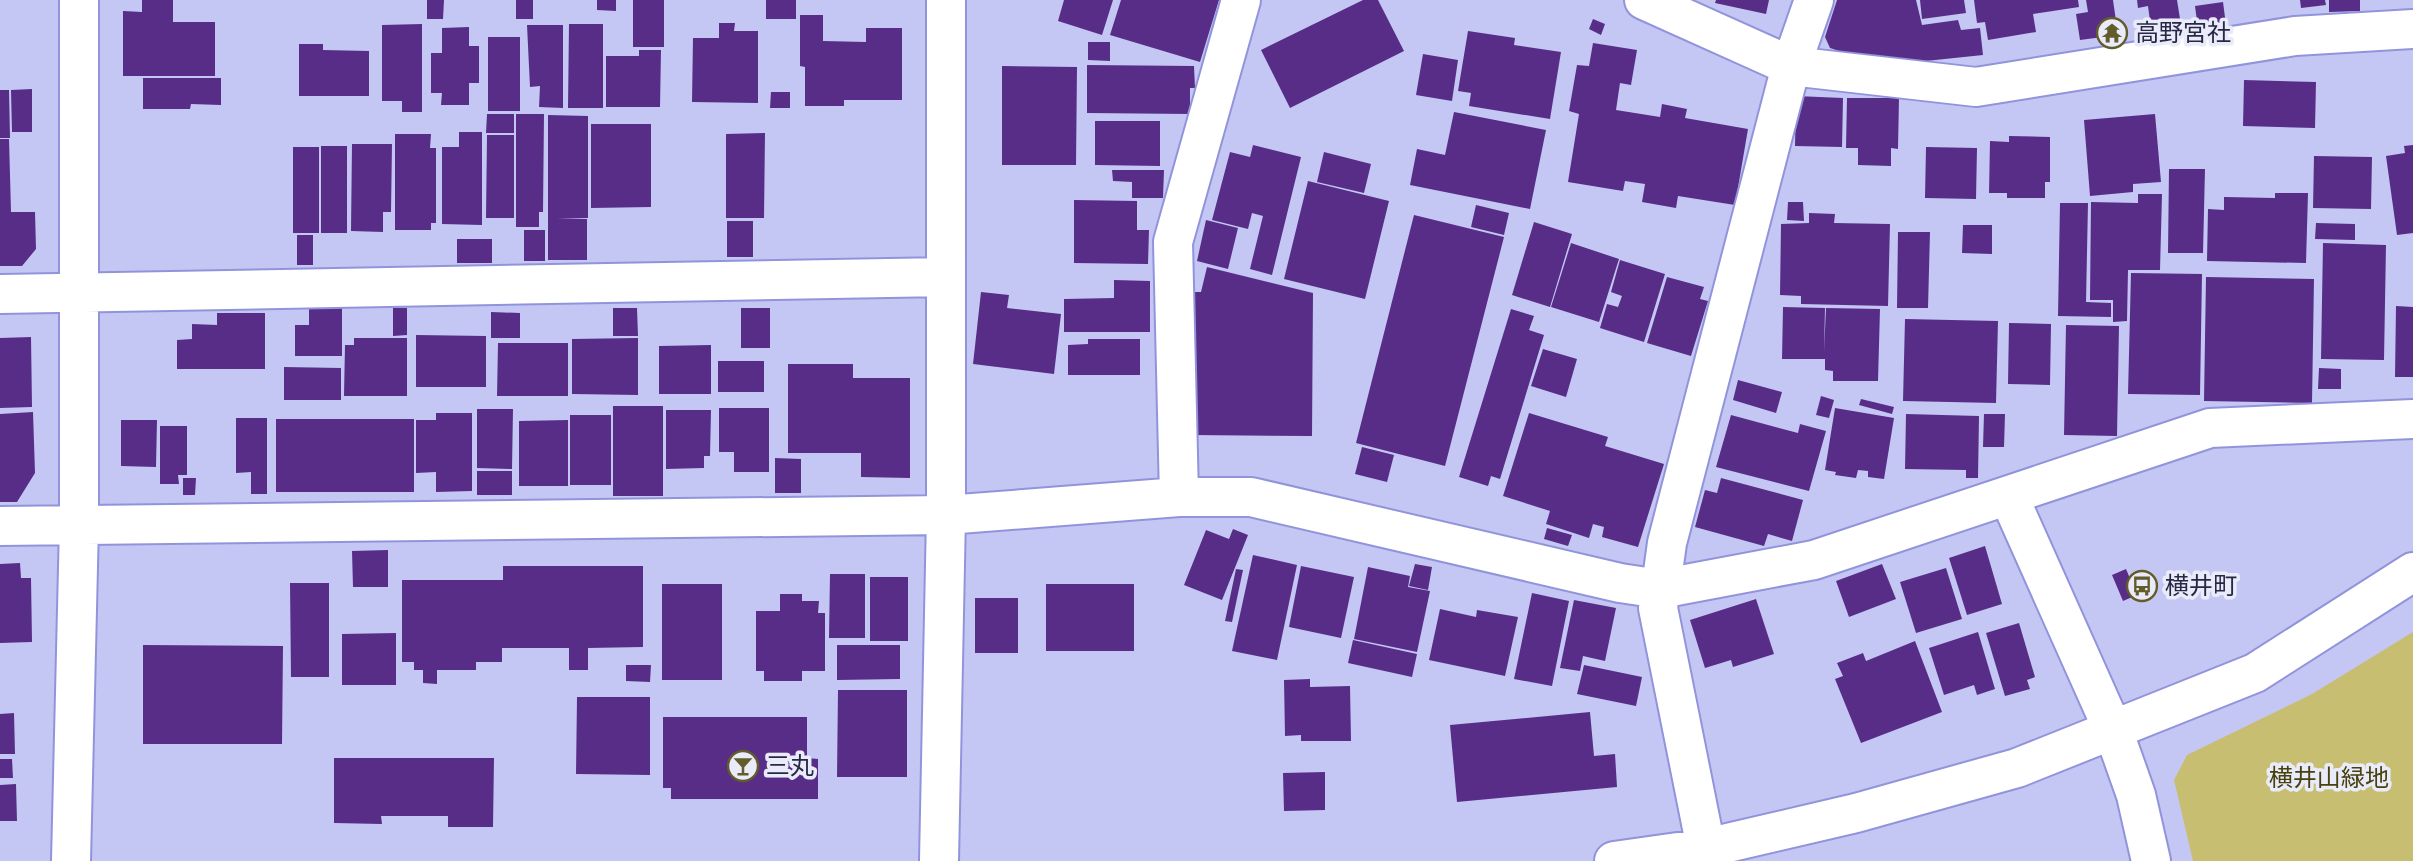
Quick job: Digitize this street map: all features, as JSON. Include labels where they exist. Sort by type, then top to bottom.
[{"type":"street","points":[[71,861],[79,525],[79,0]]},
{"type":"street","points":[[939,861],[946,516],[946,0]]},
{"type":"street","points":[[1179,497],[1173,242],[1241,0]]},
{"type":"street","points":[[1644,0],[1791,65],[1976,87],[2295,36],[2413,29]]},
{"type":"street","points":[[1706,848],[1658,608],[1660,589],[1667,543],[1791,65],[1814,0]]},
{"type":"street","points":[[0,294],[945,277]]},
{"type":"street","points":[[0,526],[946,516],[1179,497],[1251,497],[1607,580],[1660,589],[1814,560],[2210,428],[2413,419]]},
{"type":"street","points":[[2009,497],[2113,730],[2136,795],[2151,861]]},
{"type":"street","points":[[1614,861],[1706,848],[1856,813],[2017,768],[2255,673],[2413,572]]},
{"type":"green space","name":"横井山緑地","points":[[2413,632],[2413,861],[2193,861],[2174,780],[2187,755],[2312,694]]},
{"type":"building","points":[[142,0],[173,0],[173,22],[215,22],[215,76],[123,76],[123,11],[142,12]]},
{"type":"building","points":[[427,0],[444,0],[443,19],[427,19]]},
{"type":"building","points":[[516,0],[533,0],[533,19],[516,19]]},
{"type":"building","points":[[597,0],[616,0],[616,11],[597,10]]},
{"type":"building","points":[[633,0],[664,0],[664,47],[633,47]]},
{"type":"building","points":[[766,0],[796,0],[796,19],[766,19]]},
{"type":"building","points":[[1064,0],[1113,0],[1102,35],[1058,21]]},
{"type":"building","points":[[1121,0],[1219,0],[1200,62],[1110,35]]},
{"type":"building","points":[[1363,0],[1378,0],[1404,51],[1290,108],[1261,50]]},
{"type":"building","points":[[1716,0],[1769,0],[1766,14],[1715,3]]},
{"type":"building","points":[[1837,0],[1916,0],[1922,25],[1958,20],[1961,30],[1980,28],[1983,55],[1916,62],[1855,56],[1830,48],[1825,37]]},
{"type":"building","points":[[1920,0],[1964,0],[1966,13],[1922,19]]},
{"type":"building","points":[[1974,0],[2078,0],[2079,7],[2033,14],[2036,32],[1988,40],[1985,22],[1977,23]]},
{"type":"building","points":[[2086,0],[2113,0],[2118,35],[2080,40],[2076,14],[2088,12]]},
{"type":"building","points":[[2137,0],[2177,0],[2182,31],[2152,36],[2148,6],[2138,8]]},
{"type":"building","points":[[2300,0],[2325,0],[2326,5],[2301,8]]},
{"type":"building","points":[[2329,0],[2360,0],[2360,11],[2329,12]]},
{"type":"building","points":[[2223,2],[2226,25],[2198,29],[2195,6]]},
{"type":"building","points":[[800,15],[823,15],[823,41],[866,42],[866,28],[902,28],[902,100],[844,100],[844,106],[805,106],[805,67],[800,66]]},
{"type":"building","points":[[1593,19],[1605,24],[1601,35],[1589,29]]},
{"type":"building","points":[[719,23],[735,23],[734,31],[758,31],[758,103],[692,102],[693,38],[719,38]]},
{"type":"building","points":[[422,24],[422,112],[402,112],[402,101],[382,101],[382,25]]},
{"type":"building","points":[[569,24],[603,24],[603,108],[568,108]]},
{"type":"building","points":[[527,25],[563,25],[563,108],[539,107],[540,86],[530,87]]},
{"type":"building","points":[[469,27],[469,46],[479,46],[479,83],[469,83],[469,105],[441,105],[442,93],[431,93],[431,53],[442,53],[442,28]]},
{"type":"building","points":[[1468,31],[1515,38],[1514,45],[1561,52],[1550,119],[1469,106],[1471,93],[1458,91]]},
{"type":"building","points":[[488,37],[520,37],[520,111],[488,111]]},
{"type":"building","points":[[1088,42],[1110,42],[1110,61],[1088,60]]},
{"type":"building","points":[[1593,43],[1637,50],[1631,85],[1620,83],[1616,110],[1660,117],[1662,104],[1687,109],[1685,118],[1748,129],[1735,205],[1678,196],[1676,208],[1642,202],[1645,184],[1625,181],[1623,191],[1568,182],[1579,114],[1569,111],[1577,65],[1589,66]]},
{"type":"building","points":[[299,44],[323,44],[323,50],[369,51],[369,96],[299,96]]},
{"type":"building","points":[[639,50],[661,50],[660,107],[606,107],[606,56],[639,56]]},
{"type":"building","points":[[1423,54],[1458,60],[1452,101],[1416,95]]},
{"type":"building","points":[[1087,65],[1194,66],[1195,88],[1190,88],[1190,114],[1087,113]]},
{"type":"building","points":[[1002,66],[1077,67],[1076,165],[1002,165]]},
{"type":"building","points":[[143,78],[221,78],[221,105],[191,104],[190,109],[143,109]]},
{"type":"building","points":[[2244,80],[2316,82],[2315,128],[2243,126]]},
{"type":"building","points":[[32,89],[32,132],[12,132],[11,90]]},
{"type":"building","points":[[0,90],[9,90],[10,138],[0,138]]},
{"type":"building","points":[[771,92],[790,92],[790,108],[770,108]]},
{"type":"building","points":[[1796,96],[1843,98],[1842,147],[1795,146]]},
{"type":"building","points":[[1847,98],[1899,98],[1898,149],[1891,148],[1891,166],[1858,165],[1858,148],[1846,148]]},
{"type":"building","points":[[1454,112],[1546,130],[1530,209],[1410,185],[1417,149],[1445,155]]},
{"type":"building","points":[[487,114],[514,114],[514,133],[486,133]]},
{"type":"building","points":[[516,114],[544,114],[543,212],[539,212],[539,227],[516,227]]},
{"type":"building","points":[[2155,114],[2161,182],[2133,184],[2133,192],[2090,196],[2084,120]]},
{"type":"building","points":[[548,115],[588,116],[588,218],[557,218],[587,219],[587,260],[548,260]]},
{"type":"building","points":[[1095,121],[1160,121],[1160,166],[1095,165]]},
{"type":"building","points":[[591,124],[651,124],[651,207],[591,208]]},
{"type":"building","points":[[459,132],[482,132],[482,225],[442,224],[442,147],[459,147]]},
{"type":"building","points":[[765,133],[764,218],[726,218],[726,134]]},
{"type":"building","points":[[395,134],[431,134],[430,148],[436,148],[436,223],[431,223],[431,230],[395,230]]},
{"type":"building","points":[[487,135],[514,135],[514,218],[486,218]]},
{"type":"building","points":[[2009,136],[2050,137],[2050,182],[2045,182],[2045,198],[2007,198],[2007,193],[1989,193],[1990,141],[2009,142]]},
{"type":"building","points":[[0,139],[9,139],[11,212],[35,212],[36,249],[22,266],[0,266]]},
{"type":"building","points":[[352,144],[392,144],[391,212],[383,212],[383,232],[351,231]]},
{"type":"building","points":[[1253,145],[1301,157],[1272,275],[1250,269],[1263,216],[1252,213],[1248,229],[1212,220],[1230,152],[1250,157]]},
{"type":"building","points":[[2413,145],[2413,233],[2397,235],[2386,156],[2405,153],[2404,146]]},
{"type":"building","points":[[321,146],[347,146],[347,233],[321,233]]},
{"type":"building","points":[[293,147],[319,147],[319,233],[293,233]]},
{"type":"building","points":[[1926,147],[1977,148],[1976,199],[1925,198]]},
{"type":"building","points":[[1324,152],[1371,164],[1364,193],[1317,182]]},
{"type":"building","points":[[2314,156],[2372,157],[2371,209],[2313,208]]},
{"type":"building","points":[[2169,169],[2205,169],[2203,253],[2168,253]]},
{"type":"building","points":[[1112,170],[1164,170],[1163,198],[1132,198],[1132,182],[1113,181]]},
{"type":"building","points":[[1308,181],[1389,201],[1365,299],[1284,279]]},
{"type":"building","points":[[2275,193],[2308,193],[2306,263],[2207,261],[2208,209],[2224,210],[2224,197],[2275,198]]},
{"type":"building","points":[[2138,194],[2162,194],[2160,270],[2128,270],[2127,321],[2113,322],[2113,300],[2090,300],[2091,202],[2138,203]]},
{"type":"building","points":[[1074,200],[1137,201],[1137,230],[1149,230],[1148,264],[1074,263]]},
{"type":"building","points":[[1788,202],[1803,202],[1804,221],[1787,220]]},
{"type":"building","points":[[2060,203],[2088,203],[2086,302],[2111,303],[2111,317],[2058,316]]},
{"type":"building","points":[[1476,205],[1509,213],[1504,235],[1471,227]]},
{"type":"building","points":[[1809,213],[1835,214],[1834,223],[1890,224],[1888,306],[1801,304],[1801,296],[1780,295],[1781,224],[1809,223]]},
{"type":"building","points":[[1414,215],[1504,237],[1445,466],[1356,443]]},
{"type":"building","points":[[1206,220],[1238,228],[1228,269],[1197,261]]},
{"type":"building","points":[[727,221],[753,221],[753,257],[727,257]]},
{"type":"building","points":[[1534,222],[1572,234],[1550,307],[1512,295]]},
{"type":"building","points":[[2316,223],[2355,224],[2355,240],[2315,239]]},
{"type":"building","points":[[1963,225],[1992,225],[1992,254],[1962,253]]},
{"type":"building","points":[[524,230],[545,230],[545,261],[524,261]]},
{"type":"building","points":[[1898,232],[1930,232],[1928,308],[1897,308]]},
{"type":"building","points":[[297,235],[313,235],[313,265],[297,265]]},
{"type":"building","points":[[457,239],[492,239],[492,263],[457,263]]},
{"type":"building","points":[[1571,243],[1619,259],[1599,322],[1551,307]]},
{"type":"building","points":[[2323,243],[2386,245],[2384,360],[2321,359]]},
{"type":"building","points":[[1620,260],[1665,274],[1644,342],[1600,328],[1607,304],[1618,307],[1622,296],[1611,292]]},
{"type":"building","points":[[1207,267],[1313,293],[1312,436],[1191,435],[1192,292],[1201,292]]},
{"type":"building","points":[[2131,273],[2202,274],[2200,395],[2128,394]]},
{"type":"building","points":[[1667,277],[1704,287],[1700,299],[1708,301],[1691,356],[1647,343]]},
{"type":"building","points":[[2206,277],[2314,279],[2312,403],[2204,401]]},
{"type":"building","points":[[1114,280],[1150,281],[1150,332],[1064,332],[1064,299],[1114,298]]},
{"type":"building","points":[[981,292],[1009,295],[1007,308],[1061,314],[1054,374],[973,364]]},
{"type":"building","points":[[2396,306],[2413,307],[2413,377],[2395,377]]},
{"type":"building","points":[[1783,307],[1825,308],[1824,352],[1826,308],[1880,309],[1878,381],[1833,381],[1833,371],[1825,370],[1825,359],[1782,359]]},
{"type":"building","points":[[309,308],[342,308],[342,356],[295,356],[295,325],[309,325]]},
{"type":"building","points":[[393,308],[407,308],[407,335],[393,336]]},
{"type":"building","points":[[613,308],[637,308],[638,336],[613,336]]},
{"type":"building","points":[[741,308],[770,308],[770,348],[741,348]]},
{"type":"building","points":[[1511,309],[1534,316],[1529,330],[1544,335],[1500,479],[1491,476],[1488,486],[1459,477]]},
{"type":"building","points":[[491,312],[520,313],[520,338],[491,338]]},
{"type":"building","points":[[217,313],[265,313],[265,369],[177,369],[177,340],[192,339],[192,324],[217,325]]},
{"type":"building","points":[[1905,319],[1998,321],[1996,403],[1903,401]]},
{"type":"building","points":[[2009,323],[2051,324],[2050,385],[2008,384]]},
{"type":"building","points":[[2066,325],[2119,326],[2117,436],[2064,435]]},
{"type":"building","points":[[416,335],[486,336],[486,387],[416,387]]},
{"type":"building","points":[[31,337],[32,407],[0,408],[0,338]]},
{"type":"building","points":[[354,338],[407,338],[407,396],[344,396],[345,345],[354,345]]},
{"type":"building","points":[[638,338],[638,395],[572,394],[572,339]]},
{"type":"building","points":[[1088,339],[1140,339],[1140,375],[1068,375],[1068,345],[1088,344]]},
{"type":"building","points":[[498,343],[568,343],[568,396],[497,396]]},
{"type":"building","points":[[711,345],[711,394],[659,394],[659,346]]},
{"type":"building","points":[[1543,349],[1577,359],[1566,397],[1531,386]]},
{"type":"building","points":[[718,361],[764,361],[764,392],[718,392]]},
{"type":"building","points":[[788,364],[853,364],[853,378],[910,378],[910,478],[861,477],[861,453],[788,453]]},
{"type":"building","points":[[284,367],[341,368],[341,400],[284,400]]},
{"type":"building","points":[[2319,368],[2341,369],[2341,389],[2318,389]]},
{"type":"building","points":[[1738,380],[1782,392],[1776,413],[1733,400]]},
{"type":"building","points":[[1821,396],[1834,400],[1829,418],[1816,415]]},
{"type":"building","points":[[1861,399],[1894,407],[1892,414],[1859,405]]},
{"type":"building","points":[[613,406],[663,406],[663,496],[613,496]]},
{"type":"building","points":[[719,408],[769,408],[769,472],[734,472],[734,452],[719,452]]},
{"type":"building","points":[[1835,408],[1894,418],[1884,479],[1868,477],[1868,471],[1858,470],[1856,478],[1835,475],[1836,472],[1825,470]]},
{"type":"building","points":[[477,409],[513,409],[512,469],[477,468]]},
{"type":"building","points":[[666,410],[711,410],[710,456],[704,456],[704,468],[666,469]]},
{"type":"building","points":[[33,412],[35,473],[17,502],[0,502],[0,414]]},
{"type":"building","points":[[436,413],[472,413],[472,491],[436,492],[436,472],[416,473],[416,420],[436,420]]},
{"type":"building","points":[[1529,413],[1608,437],[1605,446],[1664,464],[1638,547],[1602,537],[1604,527],[1593,524],[1589,538],[1546,524],[1550,511],[1503,496]]},
{"type":"building","points":[[1906,414],[1979,416],[1978,478],[1966,478],[1966,470],[1905,469]]},
{"type":"building","points":[[1984,414],[2005,414],[2004,447],[1983,447]]},
{"type":"building","points":[[570,415],[611,415],[611,485],[570,485]]},
{"type":"building","points":[[1731,415],[1798,433],[1800,424],[1826,431],[1809,491],[1716,467]]},
{"type":"building","points":[[236,418],[267,418],[267,494],[251,494],[251,472],[236,473]]},
{"type":"building","points":[[276,419],[414,419],[414,492],[276,492]]},
{"type":"building","points":[[121,420],[157,420],[156,467],[121,466]]},
{"type":"building","points":[[568,420],[568,486],[519,486],[519,421]]},
{"type":"building","points":[[160,426],[187,426],[187,475],[178,475],[179,484],[160,484]]},
{"type":"building","points":[[1362,447],[1394,455],[1387,482],[1355,474]]},
{"type":"building","points":[[775,458],[801,459],[801,493],[775,493]]},
{"type":"building","points":[[477,471],[512,471],[512,495],[477,495]]},
{"type":"building","points":[[183,478],[196,478],[195,495],[183,495]]},
{"type":"building","points":[[1721,478],[1803,500],[1792,541],[1768,534],[1764,546],[1695,527],[1705,490],[1717,493]]},
{"type":"building","points":[[1547,528],[1572,535],[1568,546],[1544,539]]},
{"type":"building","points":[[1233,529],[1248,535],[1222,600],[1184,585],[1206,530],[1229,539]]},
{"type":"building","points":[[1985,546],[2002,604],[1967,615],[1949,558]]},
{"type":"building","points":[[388,550],[388,587],[353,587],[352,551]]},
{"type":"building","points":[[1253,555],[1297,565],[1277,660],[1232,651]]},
{"type":"building","points":[[20,563],[21,578],[31,578],[32,642],[0,643],[0,564]]},
{"type":"building","points":[[1415,564],[1432,567],[1428,590],[1409,586]]},
{"type":"building","points":[[1882,564],[1896,599],[1849,617],[1836,581]]},
{"type":"building","points":[[503,566],[643,566],[643,647],[588,648],[588,670],[569,670],[569,648],[502,648],[502,662],[476,662],[476,670],[437,670],[437,684],[423,683],[423,670],[414,670],[414,662],[402,662],[402,580],[503,580]]},
{"type":"building","points":[[1301,566],[1354,577],[1341,638],[1289,627]]},
{"type":"building","points":[[1368,567],[1410,576],[1408,587],[1430,591],[1417,652],[1354,639]]},
{"type":"building","points":[[1946,568],[1962,619],[1916,633],[1900,582]]},
{"type":"building","points":[[1236,569],[1243,570],[1232,622],[1225,621]]},
{"type":"building","points":[[2126,569],[2137,595],[2123,601],[2112,575]]},
{"type":"building","points":[[830,574],[865,574],[865,638],[829,638]]},
{"type":"building","points":[[870,577],[908,577],[908,641],[870,641]]},
{"type":"building","points":[[290,583],[329,583],[329,677],[291,677]]},
{"type":"building","points":[[662,584],[722,584],[722,680],[662,680]]},
{"type":"building","points":[[1046,584],[1134,584],[1134,651],[1046,651]]},
{"type":"building","points":[[1532,593],[1569,601],[1552,686],[1514,679]]},
{"type":"building","points":[[780,594],[802,594],[802,601],[819,601],[818,613],[825,613],[825,671],[802,671],[802,681],[764,681],[764,671],[756,671],[756,611],[780,611]]},
{"type":"building","points":[[975,598],[1018,598],[1018,653],[975,653]]},
{"type":"building","points":[[1756,599],[1774,654],[1733,667],[1731,660],[1705,668],[1690,620]]},
{"type":"building","points":[[1574,600],[1616,608],[1605,661],[1583,656],[1580,671],[1560,668]]},
{"type":"building","points":[[1440,609],[1476,617],[1477,610],[1518,617],[1505,676],[1429,660]]},
{"type":"building","points":[[2019,623],[2035,677],[2027,680],[2030,689],[2005,696],[1986,633]]},
{"type":"building","points":[[1978,632],[1995,689],[1977,695],[1974,685],[1944,695],[1929,648]]},
{"type":"building","points":[[396,633],[396,685],[342,685],[342,634]]},
{"type":"building","points":[[1353,640],[1417,654],[1412,677],[1348,663]]},
{"type":"building","points":[[1915,641],[1942,712],[1861,743],[1835,679],[1843,676],[1837,663],[1863,653],[1866,661]]},
{"type":"building","points":[[143,645],[283,646],[282,744],[143,744]]},
{"type":"building","points":[[837,645],[900,645],[900,679],[837,680]]},
{"type":"building","points":[[626,665],[651,665],[650,682],[626,681]]},
{"type":"building","points":[[1584,665],[1642,677],[1636,706],[1577,694]]},
{"type":"building","points":[[1310,679],[1310,687],[1350,686],[1351,741],[1301,741],[1301,735],[1285,736],[1284,680]]},
{"type":"building","points":[[838,690],[907,690],[907,777],[837,777]]},
{"type":"building","points":[[577,697],[650,697],[650,775],[576,774]]},
{"type":"building","points":[[1590,712],[1594,756],[1615,754],[1617,787],[1457,802],[1450,725]]},
{"type":"building","points":[[14,713],[15,754],[0,754],[0,714]]},
{"type":"building","points":[[663,717],[807,717],[807,758],[818,759],[818,799],[671,799],[671,788],[663,788]]},
{"type":"building","points":[[334,758],[494,758],[493,827],[448,827],[448,816],[381,816],[382,824],[334,823]]},
{"type":"building","points":[[0,759],[12,759],[13,778],[0,778]]},
{"type":"building","points":[[1325,772],[1325,810],[1284,811],[1283,773]]},
{"type":"building","points":[[16,784],[17,821],[0,821],[0,785]]},
{"type":"place","name":"高野宮社","points":[[2112,33]]},
{"type":"place","name":"横井町","points":[[2142,586]]},
{"type":"place","name":"三丸","points":[[743,766]]}]
